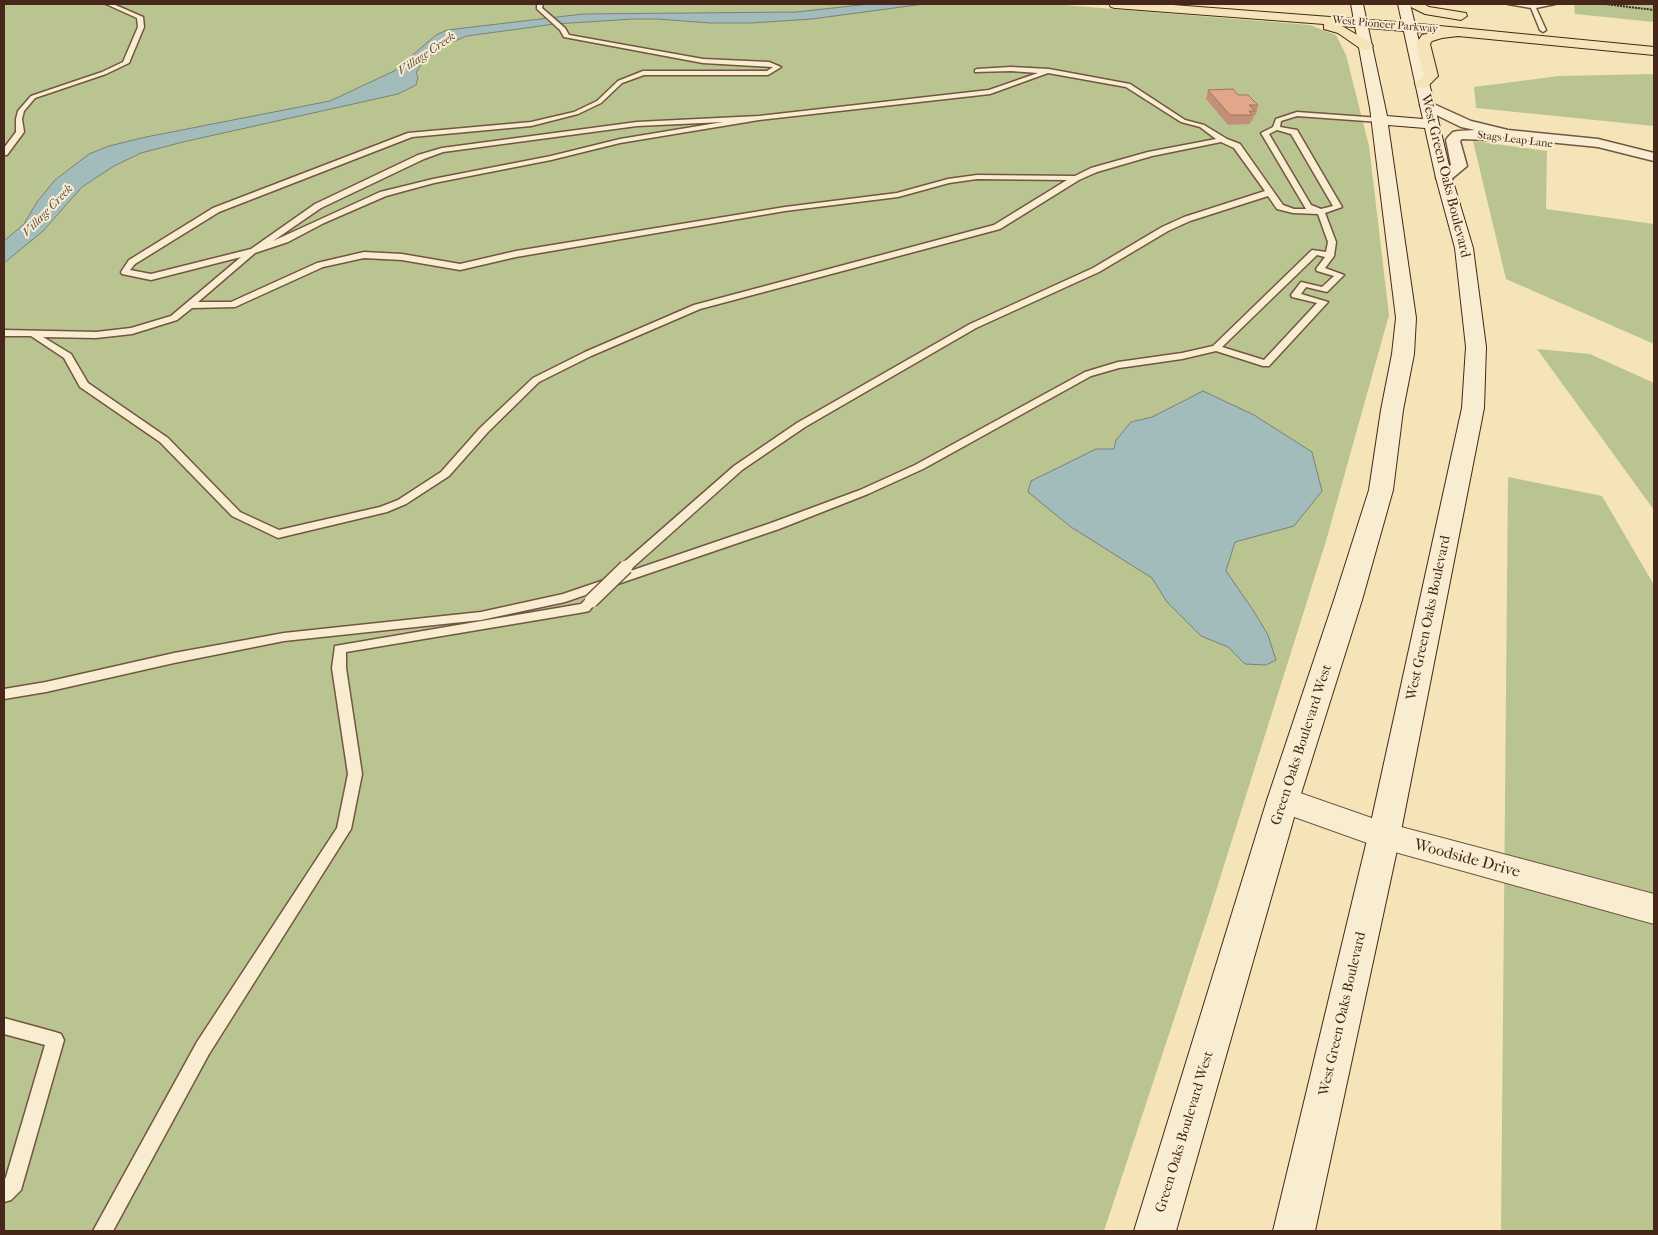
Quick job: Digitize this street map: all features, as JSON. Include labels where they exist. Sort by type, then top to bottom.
[{"type":"main road","name":"West Pioneer Parkway","points":[[1115,4],[1286,17],[1359,13]]},
{"type":"main road","name":"West Pioneer Parkway","points":[[1236,4],[1359,13],[1490,35],[1654,51]]},
{"type":"main road","name":"West Green Oaks Boulevard","points":[[1294,1231],[1384,836],[1473,408],[1476,346],[1466,258],[1444,178],[1404,4]]},
{"type":"main road","points":[[1414,4],[1425,10],[1474,18]]},
{"type":"main road","points":[[1359,13],[1380,120],[1431,124]]},
{"type":"main road","points":[[1286,17],[1343,30],[1366,46]]},
{"type":"main road","name":"West Pioneer Parkway","points":[[1408,22],[1538,30],[1654,40]]},
{"type":"main road","points":[[1517,25],[1538,30]]},
{"type":"main road","points":[[1422,84],[1431,76],[1422,44],[1427,38],[1441,34],[1490,35]]},
{"type":"main road","name":"Green Oaks Boulevard West","points":[[1155,1231],[1283,800],[1348,600],[1381,490],[1392,410],[1403,354],[1406,318],[1380,120]]},
{"type":"main road","name":"Woodside Drive","points":[[1283,800],[1384,836],[1654,908]]},
{"type":"street","name":"Stags Leap Lane","points":[[1427,104],[1466,124],[1508,134],[1606,151],[1624,150],[1654,157]]},
{"type":"street","name":"Stags Leap Lane","points":[[1444,178],[1459,166],[1453,140],[1458,135],[1469,134],[1539,140]]},
{"type":"lane","points":[[4,153],[20,132],[19,120],[21,111],[33,97],[104,74],[126,63],[141,27],[140,17],[109,4]]},
{"type":"lane","points":[[540,4],[539,8],[546,12],[566,36],[703,61],[769,64],[778,67],[768,73],[643,73],[620,82],[599,102],[576,113],[515,127],[448,130],[410,135],[216,210],[132,262],[125,272],[151,277],[254,250],[285,240],[321,221],[383,194],[433,181],[551,158],[620,141],[759,118],[990,92],[1049,71]]},
{"type":"lane","points":[[1512,4],[1533,7],[1552,4]]},
{"type":"lane","points":[[1533,7],[1538,30]]},
{"type":"lane","points":[[4,694],[46,687],[174,658],[284,637],[481,616],[565,598],[775,526],[864,492],[919,467],[1088,374],[1118,365],[1182,356],[1216,348],[1266,364],[1323,302],[1295,295],[1304,284],[1324,290],[1340,275],[1320,269],[1330,256],[1332,242],[1321,212],[1308,207],[1265,133],[1276,128],[1294,132],[1338,207],[1321,212],[1293,211],[1280,207],[1268,193],[1237,146],[1222,140],[1202,126],[1184,121],[1128,85],[1049,71],[1010,69],[977,71]]},
{"type":"lane","points":[[1276,128],[1278,120],[1297,114],[1380,120]]},
{"type":"lane","points":[[4,333],[96,335],[132,331],[174,318],[254,250],[318,206],[420,157],[442,150],[637,124],[759,118]]},
{"type":"lane","points":[[33,333],[68,356],[84,385],[164,440],[236,514],[278,534],[383,510],[402,502],[445,474],[484,430],[536,380],[588,354],[697,306],[997,227],[1076,178],[1094,170],[1151,154],[1222,140]]},
{"type":"lane","points":[[189,305],[232,305],[320,265],[364,255],[402,257],[460,267],[545,249],[785,209],[898,195],[948,181],[977,177],[1076,178]]},
{"type":"lane","points":[[103,1231],[203,1048],[344,829],[355,774],[339,668],[340,650],[585,608],[626,567],[738,468],[801,425],[973,326],[1096,270],[1165,229],[1187,219],[1268,193]]},
{"type":"lane","points":[[1216,348],[1314,252],[1330,256]]},
{"type":"lane","points":[[4,1026],[55,1040],[14,1183],[4,1193]]},
{"type":"path","points":[[1605,4],[1654,10]]},
{"type":"green space","points":[[4,4],[1052,4],[1310,25],[1336,35],[1346,55],[1369,146],[1389,315],[1326,541],[1210,910],[1104,1231],[4,1231]]},
{"type":"green space","points":[[1574,4],[1654,4],[1654,22],[1575,14]]},
{"type":"green space","points":[[1654,74],[1654,126],[1476,108],[1474,87],[1559,76]]},
{"type":"green space","points":[[1473,141],[1547,151],[1546,209],[1654,224],[1654,344],[1506,279]]},
{"type":"green space","points":[[1537,349],[1590,354],[1654,383],[1654,510]]},
{"type":"green space","points":[[1508,477],[1602,496],[1654,585],[1654,1231],[1501,1231]]},
{"type":"water","name":"Village Creek","points":[[870,4],[924,4],[812,19],[751,23],[710,23],[633,19],[555,24],[467,36],[447,44],[423,61],[416,73],[418,77],[416,85],[398,94],[183,142],[141,153],[114,166],[82,187],[43,231],[4,263],[4,241],[24,224],[37,202],[55,180],[89,154],[109,146],[146,137],[330,101],[394,71],[436,35],[447,30],[583,14],[796,12]]},
{"type":"water","points":[[1203,391],[1254,415],[1312,452],[1322,491],[1294,526],[1235,542],[1226,571],[1268,635],[1276,660],[1266,665],[1245,664],[1228,647],[1201,636],[1167,602],[1152,578],[1071,527],[1028,492],[1031,481],[1096,449],[1114,449],[1116,440],[1131,422],[1152,417]]},
{"type":"building","points":[[1233,89],[1238,95],[1248,95],[1258,105],[1249,105],[1255,111],[1249,111],[1252,115],[1230,115],[1208,90]]}]
